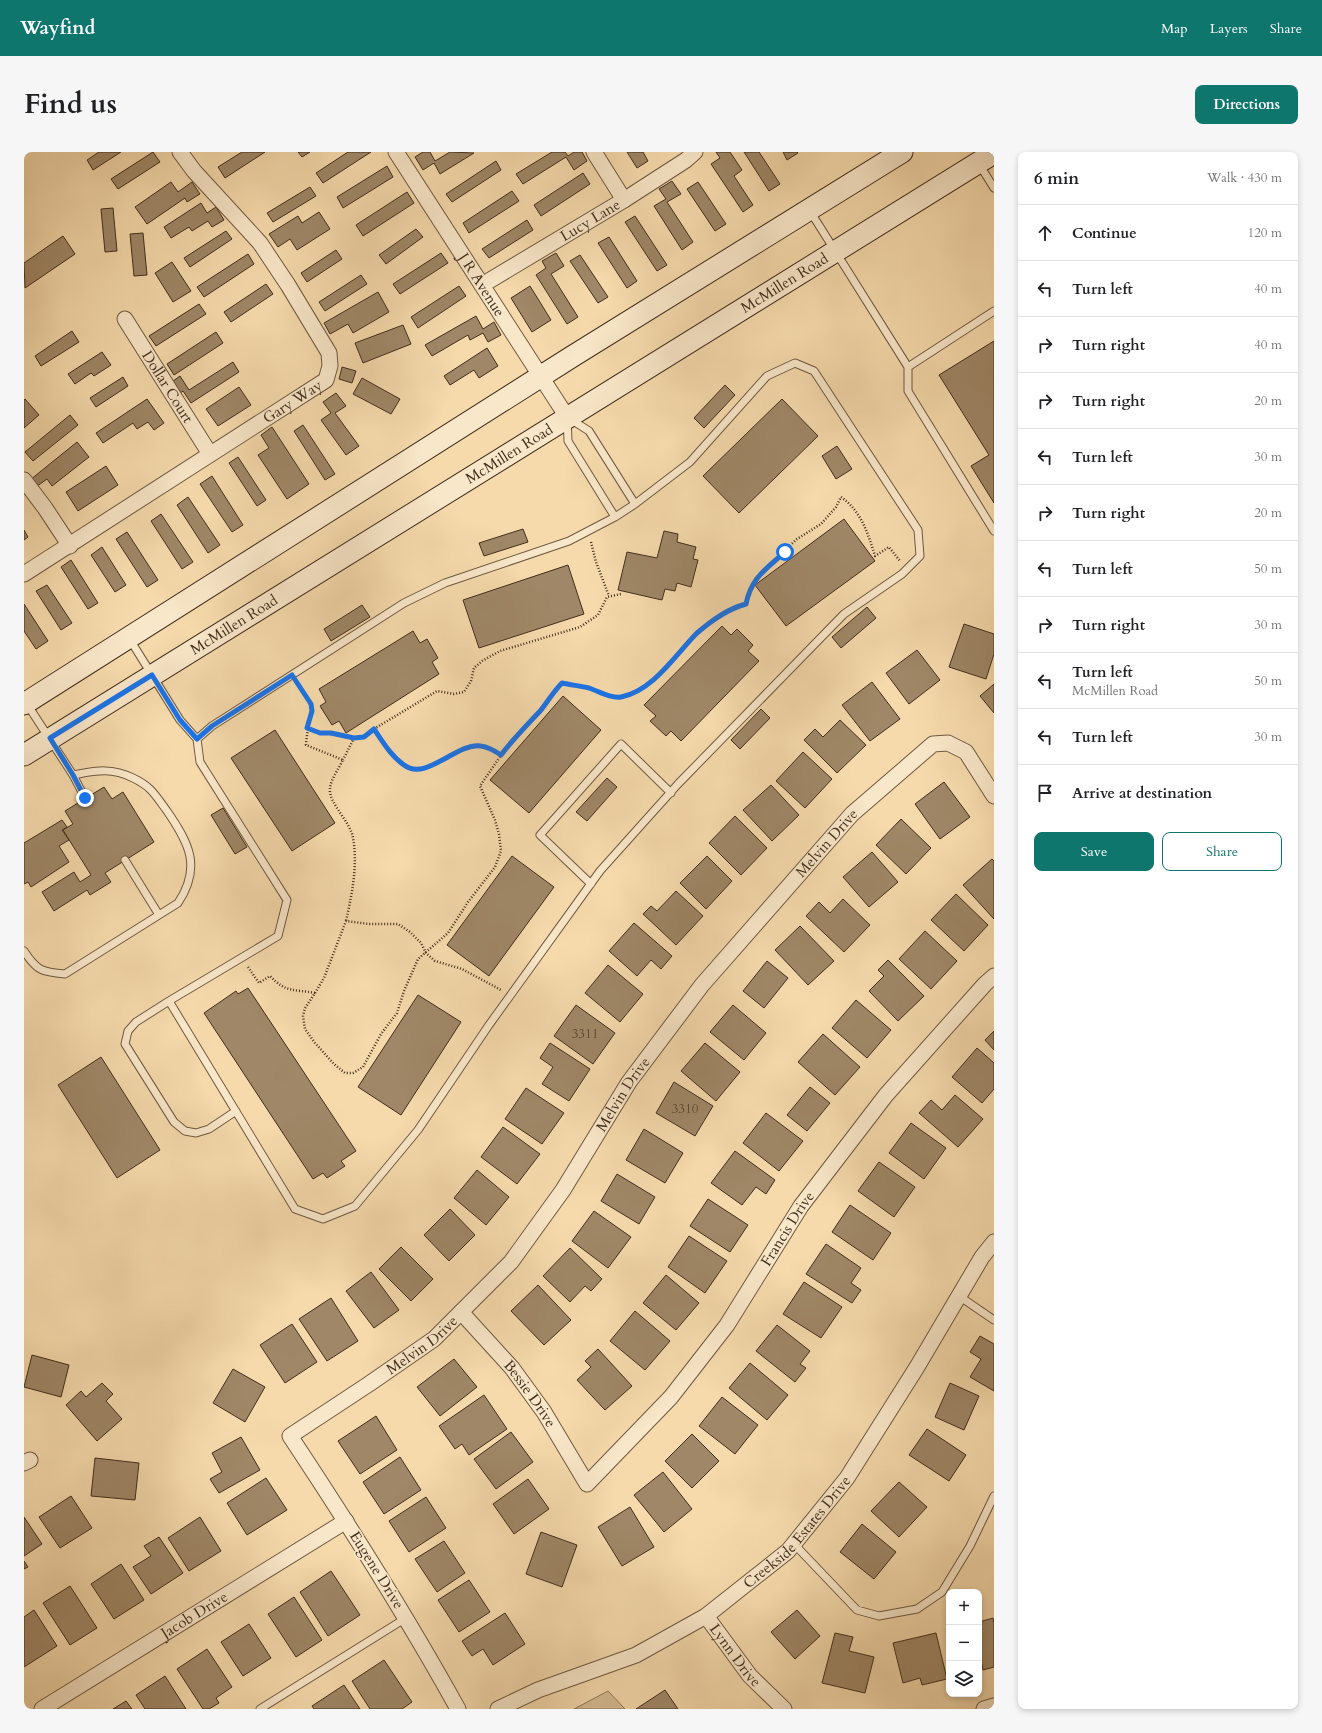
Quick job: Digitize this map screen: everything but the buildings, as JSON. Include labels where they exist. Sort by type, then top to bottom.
[{"type":"main road","points":[[25,703],[541,376],[902,152]]},
{"type":"main road","name":"McMillen Road","points":[[24,755],[986,158]]},
{"type":"street","name":"Gary Way","points":[[24,574],[70,546],[326,380],[330,366],[329,353],[288,285],[260,243],[194,171],[180,152]]},
{"type":"street","name":"J R Avenue","points":[[396,152],[567,417]]},
{"type":"street","points":[[594,152],[624,200]]},
{"type":"street","name":"Lucy Lane","points":[[482,285],[624,200],[686,160],[695,152]]},
{"type":"street","name":"Dollar Court","points":[[125,319],[210,454]]},
{"type":"street","points":[[24,480],[45,508],[70,546]]},
{"type":"street","name":"Melvin Drive","points":[[290,1436],[434,1339],[512,1262],[563,1190],[629,1082],[702,985],[852,814],[932,744],[948,742],[966,752],[994,796]]},
{"type":"street","name":"Francis Drive","points":[[587,1484],[671,1397],[727,1325],[801,1206],[886,1095],[994,976]]},
{"type":"street","name":"Creekside Estates Drive","points":[[498,1709],[538,1690],[636,1655],[706,1616],[788,1551],[847,1478],[917,1367],[982,1257],[994,1242]]},
{"type":"street","name":"Bessie Drive","points":[[461,1312],[512,1368],[544,1412],[587,1484]]},
{"type":"street","name":"Eugene Drive","points":[[290,1436],[346,1521],[406,1618],[458,1709]]},
{"type":"street","name":"Jacob Drive","points":[[42,1709],[346,1521]]},
{"type":"street","name":"Lynn Drive","points":[[706,1616],[750,1676],[784,1709]]},
{"type":"street","points":[[984,1709],[994,1706]]},
{"type":"lane","points":[[986,158],[994,188]]},
{"type":"lane","points":[[809,209],[908,366],[908,391],[994,531]]},
{"type":"lane","points":[[908,366],[994,310]]},
{"type":"lane","points":[[169,1001],[295,1209],[323,1219],[355,1206],[418,1130],[510,996],[600,871],[671,793],[844,614],[902,574],[920,556],[918,530],[814,371],[795,363],[766,376],[690,462],[636,504],[615,517],[569,541],[445,583],[404,603],[212,726],[197,739]]},
{"type":"lane","points":[[567,417],[589,431],[636,504]]},
{"type":"lane","points":[[567,417],[568,441],[615,517]]},
{"type":"lane","points":[[129,637],[180,720],[197,739],[200,762],[287,900],[278,936],[169,1001],[136,1022],[128,1030],[125,1044],[134,1060],[174,1122],[185,1131],[196,1133],[209,1129],[236,1111]]},
{"type":"lane","points":[[25,703],[50,738],[73,775],[85,798]]},
{"type":"lane","points":[[591,884],[540,835],[621,744],[671,793]]},
{"type":"lane","points":[[24,951],[32,962],[44,972],[65,974],[178,903],[187,890],[191,868],[189,849],[176,825],[151,789],[131,777],[102,769],[73,775]]},
{"type":"lane","points":[[125,860],[159,915]]},
{"type":"lane","points":[[959,1296],[994,1320]]},
{"type":"lane","points":[[794,1544],[857,1610],[879,1616],[917,1609],[942,1592],[970,1546],[994,1496]]},
{"type":"lane","points":[[260,1709],[406,1618]]},
{"type":"path","points":[[354,738],[330,787],[330,795],[353,836],[355,856],[353,888],[346,921],[324,978],[305,1008],[303,1016],[305,1029],[315,1044],[345,1073],[353,1073],[363,1067],[381,1034],[397,1013],[404,991],[418,959],[448,933],[495,867],[501,851],[500,834],[480,786],[510,742],[542,709],[555,690],[562,683],[589,688],[620,698],[637,691],[653,680],[677,657],[697,634],[718,616],[734,607],[746,604],[749,592],[755,579],[796,539],[821,524],[836,507],[841,497],[847,501],[858,514],[868,533],[875,556],[889,547],[907,569]]},
{"type":"path","points":[[588,531],[596,562],[609,596]]},
{"type":"path","points":[[307,728],[320,733],[331,733],[354,738],[364,737],[374,729],[437,691],[454,694],[464,692],[471,681],[474,668],[500,651],[580,627],[598,615],[607,597],[621,594]]},
{"type":"path","points":[[292,675],[311,704],[312,711],[307,728],[306,745],[343,760]]},
{"type":"path","points":[[374,729],[390,752],[405,766],[420,770],[467,747],[480,746],[491,749],[501,755]]},
{"type":"path","points":[[346,921],[369,924],[398,924],[410,932],[435,961],[462,969],[510,996]]},
{"type":"path","points":[[242,957],[259,982],[270,976],[279,985],[291,990],[315,993]]},
{"type":"shaded area","points":[[608,1691],[625,1709],[574,1709]]},
{"type":"route","points":[[85,798],[73,775],[50,738],[152,675],[180,720],[197,739],[212,726],[292,675],[311,704],[312,711],[307,728],[320,733],[331,733],[354,738],[364,737],[374,729],[390,752],[405,766],[420,770],[454,755],[467,747],[480,746],[491,749],[501,755],[510,742],[542,709],[555,690],[562,683],[589,688],[620,698],[637,691],[653,680],[677,657],[697,634],[718,616],[734,607],[746,604],[749,592],[755,579],[785,552]]}]
